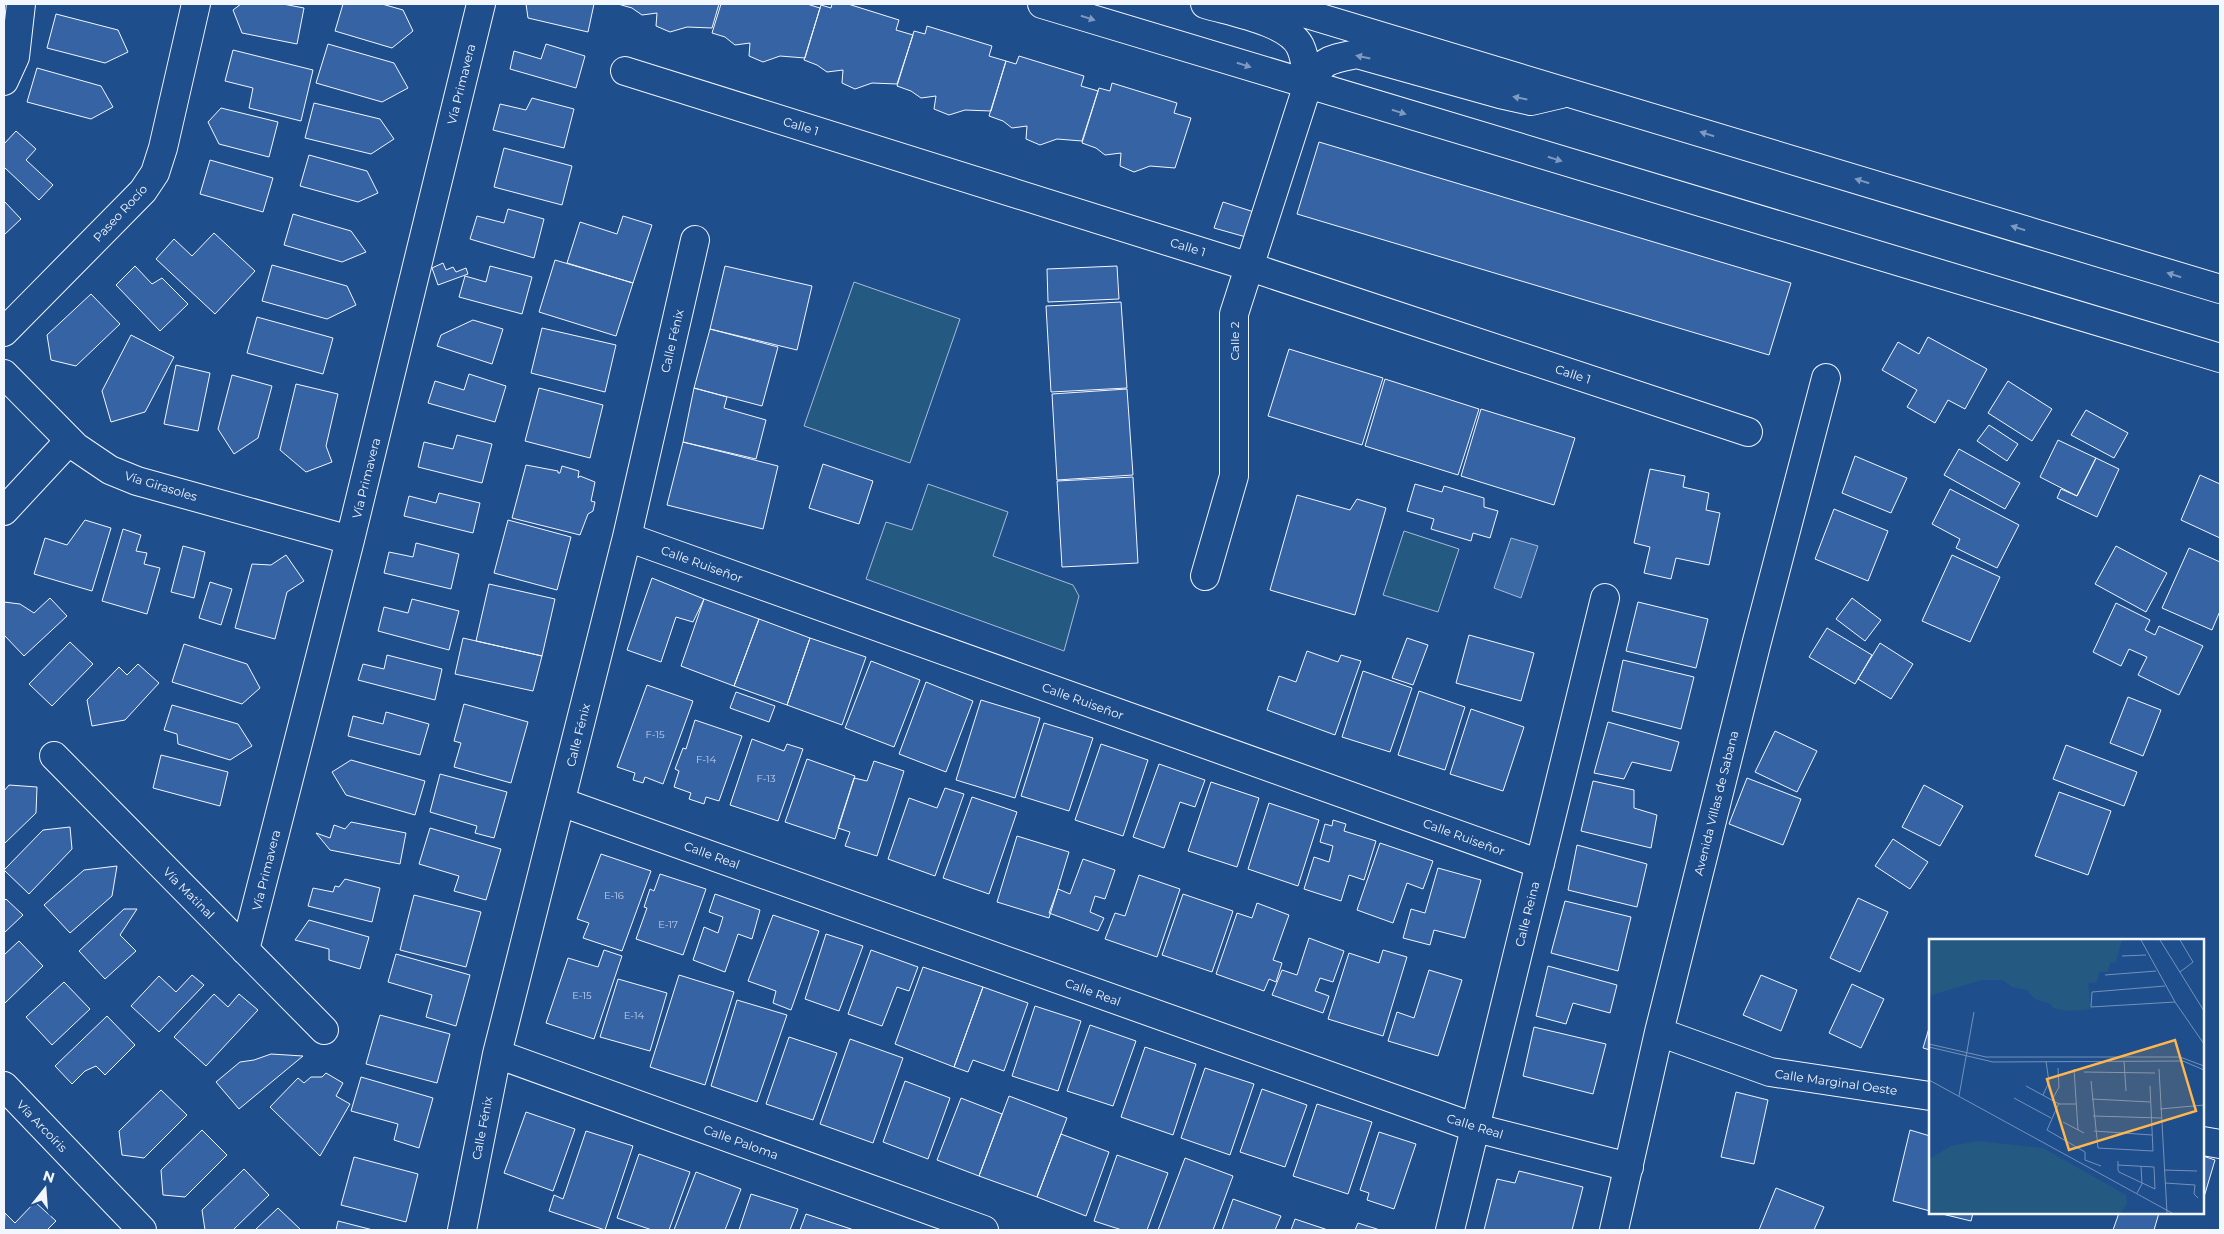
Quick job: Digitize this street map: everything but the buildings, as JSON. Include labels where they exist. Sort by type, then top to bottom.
[{"type":"street","points":[[4,81],[15,57],[21,4]]},
{"type":"street","name":"Paseo Rocío","points":[[4,332],[144,191],[155,172],[163,148],[196,4]]},
{"type":"street","name":"Vía Primavera","points":[[245,950],[350,540],[481,4]]},
{"type":"street","points":[[1042,4],[2220,358]]},
{"type":"street","points":[[1205,4],[1280,27],[1299,45],[1305,63],[1308,84]]},
{"type":"street","points":[[1274,4],[2220,289]]},
{"type":"street","points":[[1308,84],[1319,66],[1334,59],[1357,54],[1531,101],[1568,92]]},
{"type":"street","name":"Calle 1","points":[[625,71],[1250,266],[1748,432]]},
{"type":"street","name":"Calle 2","points":[[1205,576],[1234,476],[1234,314],[1308,84]]},
{"type":"street","name":"Calle Fénix","points":[[462,1230],[497,1054],[627,537],[695,240]]},
{"type":"street","name":"Vía Girasoles","points":[[4,374],[70,441],[110,470],[137,482],[350,540]]},
{"type":"street","name":"Avenida Villas de Sabana","points":[[1614,1230],[1659,1032],[1756,645],[1826,378]]},
{"type":"street","points":[[4,511],[70,441]]},
{"type":"street","name":"Calle Ruiseñor","points":[[627,537],[1540,864]]},
{"type":"street","name":"Calle Reina","points":[[1450,1230],[1605,598]]},
{"type":"street","name":"Vía Matinal","points":[[54,756],[324,1030]]},
{"type":"street","name":"Calle Real","points":[[561,802],[1476,1128],[1629,1167]]},
{"type":"street","name":"Calle Marginal Oeste","points":[[1659,1032],[1770,1072],[1929,1096]]},
{"type":"street","name":"Calle Paloma","points":[[497,1054],[984,1230]]},
{"type":"street","name":"Vía Arcoíris","points":[[4,1086],[142,1230]]},
{"type":"street","points":[[2204,1141],[2220,1144]]},
{"type":"shaded area","points":[[854,282],[960,319],[910,463],[804,426]]},
{"type":"shaded area","points":[[928,484],[1008,512],[993,556],[1073,585],[1079,596],[1064,651],[866,579],[886,522],[912,530]]},
{"type":"shaded area","points":[[1404,531],[1459,549],[1438,612],[1383,595]]},
{"type":"shaded area","points":[[1511,538],[1538,546],[1521,598],[1494,588]]}]
